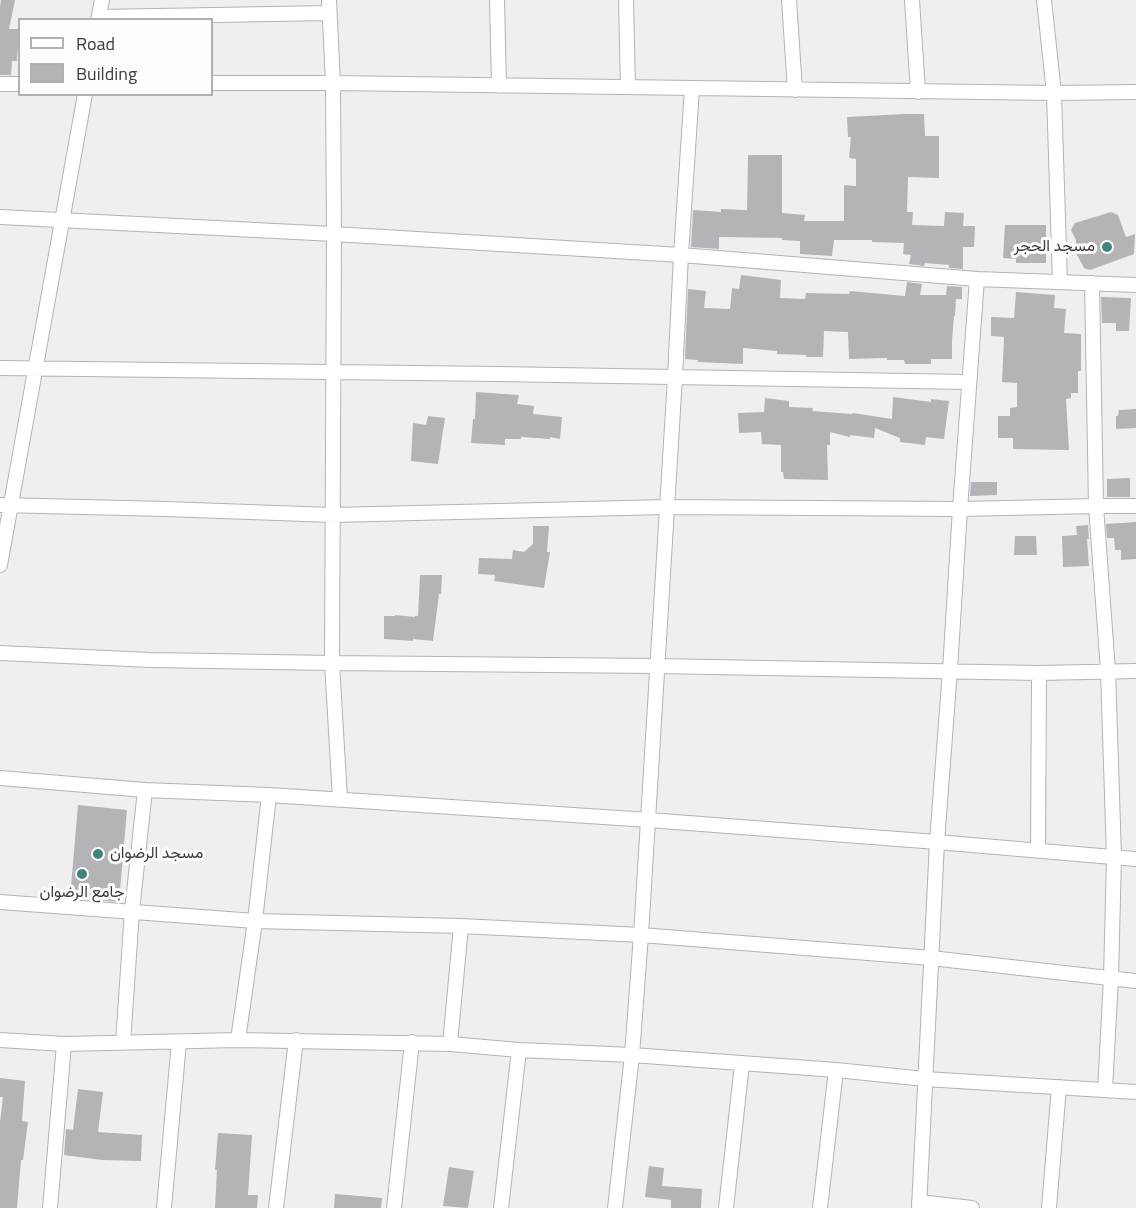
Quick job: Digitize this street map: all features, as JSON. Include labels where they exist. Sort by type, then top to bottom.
[{"type":"street","points":[[102,0],[99,18],[329,6],[333,83],[334,234],[332,663],[340,799]]},
{"type":"street","points":[[497,0],[499,86]]},
{"type":"street","points":[[626,0],[628,87]]},
{"type":"street","points":[[789,0],[795,90]]},
{"type":"street","points":[[912,0],[918,92]]},
{"type":"street","points":[[1044,0],[1054,93],[1060,282]]},
{"type":"street","points":[[213,84],[333,83],[918,92],[1136,92]]},
{"type":"street","points":[[0,84],[18,84]]},
{"type":"street","points":[[615,1208],[632,1055],[649,820],[692,88]]},
{"type":"street","points":[[0,564],[5,505],[35,368],[85,96]]},
{"type":"street","points":[[0,217],[681,255],[977,279],[1136,285]]},
{"type":"street","points":[[972,1208],[919,1205],[938,842],[977,279]]},
{"type":"street","points":[[1092,283],[1096,506],[1108,671],[1114,856],[1105,1090]]},
{"type":"street","points":[[0,368],[969,382]]},
{"type":"street","points":[[5,505],[332,515],[667,507],[960,509],[1136,506]]},
{"type":"street","points":[[0,653],[150,660],[332,663],[1039,673],[1136,671]]},
{"type":"street","points":[[1038,850],[1039,673]]},
{"type":"street","points":[[0,778],[145,790],[340,799],[649,820],[1136,859]]},
{"type":"street","points":[[123,1043],[132,911],[145,790]]},
{"type":"street","points":[[238,1040],[255,921],[269,795]]},
{"type":"street","points":[[0,902],[255,921],[461,926],[641,934],[931,958],[1136,981]]},
{"type":"street","points":[[450,1044],[461,926]]},
{"type":"street","points":[[0,1040],[64,1044],[238,1040],[412,1042],[632,1055],[925,1079],[1136,1092]]},
{"type":"street","points":[[276,1208],[296,1040]]},
{"type":"street","points":[[164,1208],[179,1042]]},
{"type":"street","points":[[394,1208],[412,1042]]},
{"type":"street","points":[[50,1208],[64,1044]]},
{"type":"street","points":[[501,1208],[519,1050]]},
{"type":"street","points":[[726,1208],[742,1064]]},
{"type":"street","points":[[820,1208],[836,1070]]},
{"type":"street","points":[[1049,1208],[1059,1087]]},
{"type":"building","points":[[1,0],[15,0],[9,29],[18,29],[18,45],[17,61],[12,61],[11,75],[0,75]]},
{"type":"building","points":[[924,114],[925,136],[939,136],[939,178],[908,177],[907,212],[913,212],[912,225],[944,226],[945,212],[964,213],[963,226],[975,226],[974,247],[963,247],[963,269],[949,268],[949,265],[909,264],[911,255],[903,254],[904,243],[872,242],[872,240],[834,240],[832,256],[800,254],[800,241],[782,240],[782,238],[719,237],[719,249],[691,247],[693,210],[721,212],[721,209],[747,210],[748,155],[782,155],[782,213],[805,215],[804,221],[844,221],[844,185],[856,186],[856,159],[849,158],[851,137],[848,137],[847,117]]},
{"type":"building","points":[[1111,212],[1118,215],[1126,237],[1135,234],[1134,254],[1090,270],[1084,268],[1075,251],[1076,240],[1071,230],[1075,223]]},
{"type":"building","points":[[1005,225],[1046,225],[1046,263],[1016,263],[1016,259],[1003,258]]},
{"type":"building","points":[[741,275],[781,280],[780,298],[805,299],[806,293],[849,294],[850,291],[905,296],[907,282],[922,284],[920,295],[946,295],[947,286],[962,287],[962,299],[956,299],[952,359],[931,359],[931,364],[905,364],[904,360],[887,360],[887,358],[849,359],[848,332],[824,331],[823,357],[777,354],[777,351],[743,348],[743,364],[698,362],[698,360],[685,359],[688,289],[706,291],[704,308],[730,309],[732,288],[739,289]]},
{"type":"building","points":[[1016,292],[1055,295],[1054,308],[1066,309],[1064,333],[1081,334],[1081,371],[1078,371],[1078,393],[1071,393],[1071,398],[1066,399],[1069,450],[1013,449],[1013,438],[998,438],[998,416],[1010,416],[1010,408],[1017,407],[1017,383],[1002,382],[1004,337],[991,336],[991,317],[1014,318]]},
{"type":"building","points":[[1101,297],[1131,298],[1129,331],[1116,331],[1116,323],[1102,323]]},
{"type":"building","points":[[476,392],[519,395],[517,404],[534,406],[533,414],[562,417],[560,439],[521,437],[521,439],[505,439],[505,445],[471,443]]},
{"type":"building","points":[[893,397],[931,402],[931,399],[949,401],[944,439],[926,437],[925,445],[900,442],[900,438],[875,428],[874,438],[850,435],[850,437],[830,432],[830,445],[827,445],[828,480],[784,479],[783,472],[781,472],[781,445],[762,444],[761,432],[739,433],[738,413],[764,412],[765,398],[789,401],[789,407],[813,408],[812,411],[853,413],[892,419]]},
{"type":"building","points":[[1136,409],[1136,428],[1116,429],[1116,416],[1119,410]]},
{"type":"building","points":[[428,416],[445,418],[438,464],[411,461],[413,423],[426,425]]},
{"type":"building","points":[[1130,478],[1130,497],[1107,497],[1107,479]]},
{"type":"building","points":[[971,482],[997,482],[997,495],[970,496]]},
{"type":"building","points":[[1136,522],[1136,559],[1121,560],[1121,550],[1115,550],[1114,538],[1107,538],[1106,524]]},
{"type":"building","points":[[1088,525],[1089,566],[1063,567],[1062,536],[1077,535],[1076,526]]},
{"type":"building","points":[[533,526],[549,526],[547,552],[550,552],[544,588],[494,581],[495,575],[478,574],[479,558],[512,559],[513,550],[524,552],[533,544]]},
{"type":"building","points":[[1015,536],[1036,536],[1037,555],[1014,555]]},
{"type":"building","points":[[420,575],[442,575],[433,641],[384,639],[384,616],[418,616]]},
{"type":"building","name":"مسجد الرضوان","points":[[78,805],[127,810],[119,902],[70,898]]},
{"type":"building","points":[[0,1078],[25,1081],[22,1121],[28,1122],[23,1160],[21,1160],[17,1208],[0,1208],[0,1122],[3,1097],[0,1097]]},
{"type":"building","points":[[78,1089],[103,1092],[98,1132],[142,1135],[141,1161],[102,1160],[64,1155],[66,1129],[73,1130]]},
{"type":"building","points":[[218,1133],[252,1135],[248,1195],[258,1195],[257,1208],[215,1208]]},
{"type":"building","points":[[649,1166],[664,1168],[662,1186],[702,1189],[701,1208],[671,1208],[671,1200],[645,1197]]},
{"type":"building","points":[[449,1167],[474,1171],[468,1208],[443,1206]]},
{"type":"building","points":[[335,1194],[382,1198],[381,1208],[334,1208]]},
{"type":"place","name":"مسجد الحجر","points":[[1107,247]]},
{"type":"place","name":"مسجد الرضوان","points":[[98,854]]},
{"type":"place","name":"جامع الرضوان","points":[[82,874]]}]
